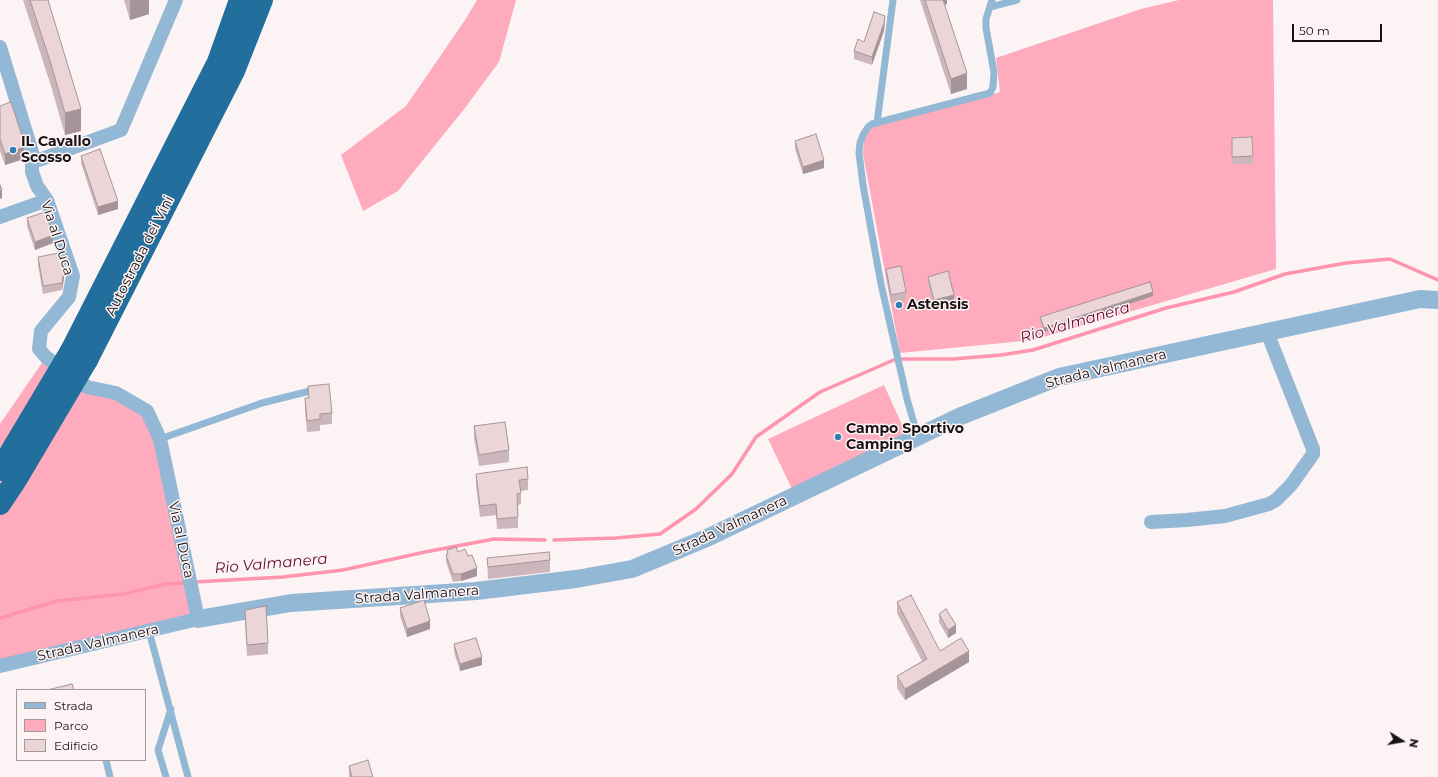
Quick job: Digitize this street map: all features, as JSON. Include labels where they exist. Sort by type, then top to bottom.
[{"type":"highway","name":"Autostrada dei Vini","points":[[0,470],[79,356],[218,62],[240,0]]},
{"type":"highway","name":"Autostrada dei Vini","points":[[0,504],[16,480],[79,356],[234,71],[262,0]]},
{"type":"street","points":[[32,160],[39,160],[121,130],[176,0]]},
{"type":"street","name":"Via al Duca","points":[[0,48],[32,152],[32,172],[37,186],[47,200],[73,276],[69,297],[42,331],[39,349],[46,357],[87,387],[116,393],[147,411],[160,439],[198,619]]},
{"type":"street","points":[[0,217],[47,200]]},
{"type":"street","name":"Strada Valmanera","points":[[0,666],[198,619],[290,603],[476,591],[576,579],[632,569],[709,537],[961,416],[1059,377],[1420,299],[1438,300]]},
{"type":"street","points":[[1151,522],[1225,516],[1269,504],[1276,500],[1291,485],[1313,454],[1313,449],[1267,332]]},
{"type":"lane","points":[[877,122],[893,0]]},
{"type":"lane","points":[[918,437],[907,399],[881,284],[859,153],[863,135],[868,127],[877,122],[990,93],[993,87],[994,72],[986,28],[986,20],[991,4],[1017,0]]},
{"type":"lane","points":[[160,439],[262,403],[314,390]]},
{"type":"lane","points":[[150,631],[188,777]]},
{"type":"lane","points":[[166,777],[158,750],[171,709]]},
{"type":"lane","points":[[106,761],[110,777]]},
{"type":"green space","points":[[477,0],[516,0],[499,62],[465,108],[398,191],[363,211],[341,155],[406,106]]},
{"type":"green space","points":[[1179,0],[1273,0],[1276,269],[1033,340],[900,353],[863,154],[864,139],[872,127],[1000,92],[996,58],[1141,9]]},
{"type":"green space","points":[[46,357],[147,411],[198,619],[0,666],[0,424]]},
{"type":"green space","name":"Campo Sportivo Camping","points":[[884,385],[907,436],[792,489],[768,439]]},
{"type":"building","points":[[30,0],[48,0],[81,109],[65,113]]},
{"type":"building","points":[[925,0],[943,0],[967,73],[951,79]]},
{"type":"building","points":[[874,12],[885,16],[872,57],[854,51],[858,39],[864,42]]},
{"type":"building","points":[[11,102],[24,142],[24,147],[5,154],[0,139],[0,106]]},
{"type":"building","points":[[816,134],[824,160],[803,167],[795,141]]},
{"type":"building","points":[[1252,137],[1253,156],[1232,157],[1232,138]]},
{"type":"building","points":[[100,149],[118,201],[98,207],[81,156]]},
{"type":"building","points":[[45,212],[53,235],[35,242],[27,218]]},
{"type":"building","points":[[59,253],[64,270],[62,283],[43,286],[38,257]]},
{"type":"building","points":[[901,266],[906,292],[891,295],[886,269]]},
{"type":"building","points":[[948,271],[954,295],[934,300],[928,277]]},
{"type":"building","points":[[1150,282],[1153,292],[1044,328],[1040,317]]},
{"type":"building","points":[[329,384],[332,413],[320,414],[320,419],[307,421],[305,398],[309,398],[308,386]]},
{"type":"building","points":[[505,422],[509,450],[479,455],[474,426]]},
{"type":"building","points":[[527,467],[528,479],[519,480],[521,493],[517,494],[518,517],[497,519],[496,504],[480,506],[476,474]]},
{"type":"building","points":[[456,547],[458,552],[465,549],[468,556],[472,555],[477,568],[461,574],[453,574],[446,555],[448,554],[447,550]]},
{"type":"building","points":[[549,552],[550,560],[488,567],[487,558]]},
{"type":"building","points":[[911,595],[940,651],[961,638],[969,651],[905,689],[897,676],[927,659],[897,602]]},
{"type":"building","points":[[424,600],[430,621],[407,629],[400,608]]},
{"type":"building","points":[[266,606],[268,643],[247,645],[245,610]]},
{"type":"building","points":[[946,609],[956,625],[948,630],[939,614]]},
{"type":"building","points":[[476,638],[482,657],[460,664],[454,644]]},
{"type":"building","points":[[72,684],[74,689],[51,689]]},
{"type":"building","points":[[368,760],[373,777],[352,777],[349,766]]},
{"type":"waterway","name":"Rio Valmanera","points":[[554,540],[616,538],[660,534],[696,509],[732,474],[756,437],[820,392],[896,359],[953,359],[1001,355],[1033,350],[1166,308],[1234,292],[1285,274],[1346,263],[1390,259],[1438,280]]},
{"type":"waterway","name":"Rio Valmanera","points":[[194,582],[283,577],[343,570],[494,539],[545,540]]},
{"type":"waterway","name":"Rio Valmanera","points":[[0,618],[57,601],[123,594],[166,584],[187,583]]},
{"type":"place","name":"IL Cavallo Scosso","points":[[13,150]]},
{"type":"place","name":"Astensis","points":[[899,305]]},
{"type":"place","name":"Campo Sportivo Camping","points":[[838,437]]}]
